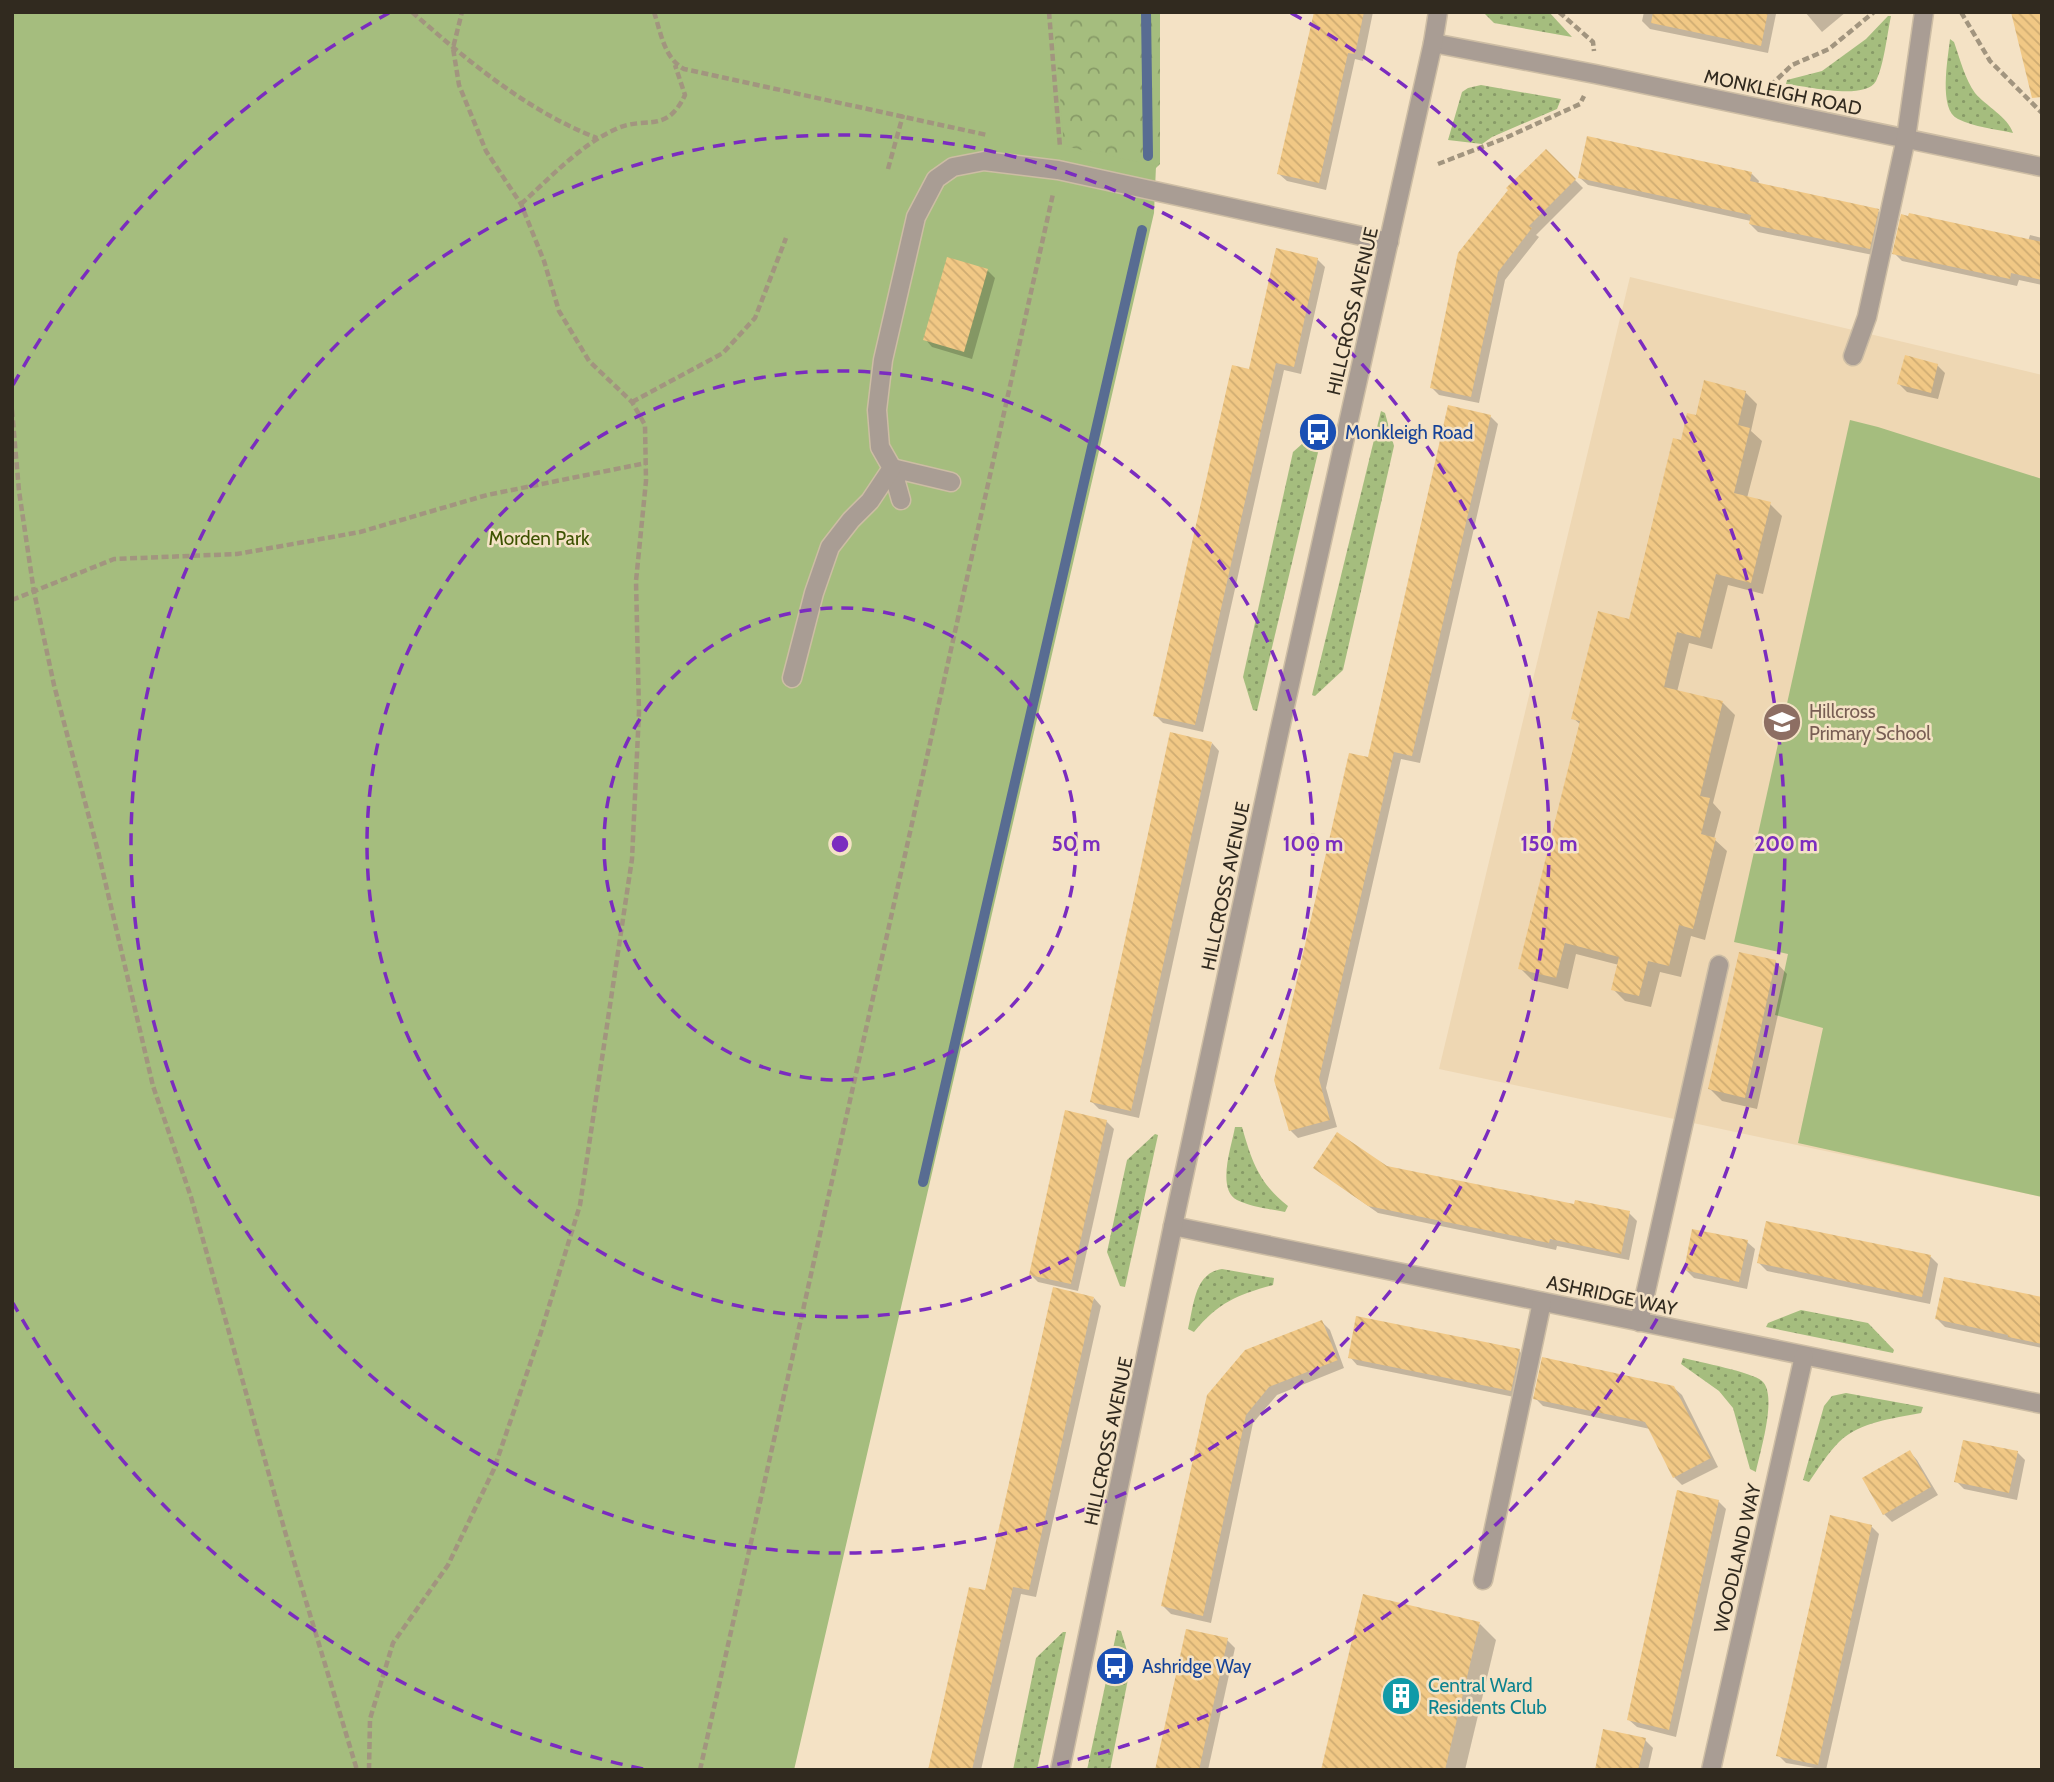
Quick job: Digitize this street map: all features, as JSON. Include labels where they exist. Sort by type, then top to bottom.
[{"type":"street","name":"HILLCROSS AVENUE","points":[[1060,1770],[1173,1226],[1438,12]]},
{"type":"street","points":[[1853,356],[1867,317],[1906,138],[1924,12]]},
{"type":"street","name":"MONKLEIGH ROAD","points":[[1433,43],[2042,167]]},
{"type":"street","points":[[901,500],[892,468],[880,447],[877,410],[883,360],[916,217],[936,179],[953,167],[984,161],[1058,170],[1389,242]]},
{"type":"street","points":[[892,468],[951,482]]},
{"type":"street","points":[[792,678],[814,593],[830,547],[870,501],[892,468]]},
{"type":"street","points":[[1639,1322],[1719,965]]},
{"type":"street","name":"ASHRIDGE WAY","points":[[1173,1226],[2042,1405]]},
{"type":"street","points":[[1483,1580],[1542,1302]]},
{"type":"street","name":"WOODLAND WAY","points":[[1711,1770],[1804,1356]]},
{"type":"path","points":[[412,12],[492,78],[572,129],[598,139]]},
{"type":"path","points":[[369,1770],[370,1719],[393,1643],[448,1565],[494,1469],[541,1332],[580,1205],[632,859],[639,712],[636,581],[646,481],[645,425],[632,402],[589,361],[559,311],[544,261],[521,204],[481,140],[458,85],[453,48],[462,12]]},
{"type":"path","points":[[521,204],[598,139],[629,124],[659,122],[672,115],[685,95],[654,12]]},
{"type":"path","points":[[1048,149],[1061,152],[1049,12]]},
{"type":"path","points":[[1438,164],[1503,139],[1580,104],[1595,74],[1593,42],[1559,12]]},
{"type":"path","points":[[1749,106],[1792,65],[1829,49],[1874,12]]},
{"type":"path","points":[[1961,12],[1990,61],[2042,113]]},
{"type":"path","points":[[674,64],[684,69],[995,137]]},
{"type":"path","points":[[888,169],[903,115]]},
{"type":"path","points":[[700,1770],[1058,170]]},
{"type":"path","points":[[632,402],[723,353],[755,318],[786,238]]},
{"type":"path","points":[[12,410],[19,491],[34,592],[54,685],[98,851],[153,1086],[191,1197],[286,1535],[357,1770]]},
{"type":"path","points":[[12,600],[114,559],[237,554],[360,532],[487,495],[646,463]]},
{"type":"shaded area","name":"Hillcross Primary School","points":[[1630,277],[2042,375],[2042,1197],[1439,1069]]},
{"type":"green space","name":"Morden Park","points":[[12,12],[1053,12],[1064,146],[1156,166],[1154,213],[794,1770],[12,1770]]},
{"type":"green space","points":[[681,12],[1160,12],[1160,164],[1154,170],[566,183]]},
{"type":"green space","points":[[1483,12],[1549,12],[1572,37],[1494,23]]},
{"type":"green space","points":[[1891,16],[1881,67],[1876,81],[1870,87],[1848,91],[1786,84],[1787,80],[1822,71],[1866,39]]},
{"type":"green space","points":[[1950,39],[1954,42],[1975,93],[2002,117],[2013,133],[1971,124],[1952,114],[1946,95]]},
{"type":"green space","points":[[1481,85],[1561,99],[1557,109],[1492,137],[1482,144],[1448,140],[1462,92]]},
{"type":"green space","points":[[1381,411],[1385,413],[1394,446],[1343,670],[1315,696],[1312,695]]},
{"type":"green space","points":[[1850,420],[2042,479],[2042,1197],[1798,1143],[1823,1028],[1775,1015],[1788,954],[1734,942]]},
{"type":"green space","points":[[1324,427],[1257,711],[1253,710],[1243,677],[1293,452]]},
{"type":"green space","points":[[1235,1127],[1242,1127],[1258,1171],[1270,1189],[1288,1206],[1285,1212],[1248,1204],[1237,1200],[1231,1194],[1226,1177]]},
{"type":"green space","points":[[1155,1134],[1158,1135],[1125,1287],[1120,1286],[1107,1252],[1127,1160]]},
{"type":"green space","points":[[1222,1269],[1274,1278],[1273,1285],[1229,1301],[1212,1313],[1194,1332],[1188,1329],[1201,1284],[1213,1272]]},
{"type":"green space","points":[[1801,1310],[1868,1323],[1894,1350],[1893,1353],[1766,1327],[1768,1323]]},
{"type":"green space","points":[[1683,1358],[1737,1371],[1762,1381],[1768,1398],[1768,1411],[1756,1472],[1750,1469],[1733,1408],[1719,1391],[1681,1364]]},
{"type":"green space","points":[[1846,1393],[1923,1407],[1921,1413],[1857,1429],[1839,1442],[1809,1482],[1803,1480],[1824,1406],[1832,1396]]},
{"type":"green space","points":[[1117,1630],[1121,1631],[1131,1664],[1110,1770],[1087,1770]]},
{"type":"green space","points":[[1066,1632],[1037,1770],[1013,1770],[1036,1658]]},
{"type":"building","points":[[1314,12],[1364,12],[1355,54],[1348,53],[1319,183],[1277,174]]},
{"type":"building","points":[[1653,12],[1768,12],[1761,46],[1651,23]]},
{"type":"building","points":[[2011,12],[2042,12],[2042,97],[2032,98]]},
{"type":"building","points":[[1587,136],[1752,172],[1750,181],[1879,209],[1870,249],[1749,224],[1751,215],[1578,178]]},
{"type":"building","points":[[1546,149],[1576,179],[1529,226],[1532,228],[1498,272],[1471,397],[1430,388],[1458,253],[1508,190],[1506,188]]},
{"type":"building","points":[[1909,213],[2042,242],[2042,280],[2011,273],[2010,279],[1892,254],[1901,214],[1908,216]]},
{"type":"building","points":[[1276,248],[1318,258],[1294,367],[1276,363],[1195,725],[1153,716],[1232,365],[1249,369]]},
{"type":"building","points":[[947,257],[988,269],[964,352],[923,340]]},
{"type":"building","points":[[1905,355],[1938,364],[1931,393],[1897,384]]},
{"type":"building","points":[[1704,380],[1746,391],[1738,425],[1750,428],[1734,493],[1771,502],[1751,583],[1716,574],[1700,638],[1677,632],[1664,687],[1723,701],[1700,796],[1710,798],[1701,834],[1716,838],[1693,929],[1679,925],[1669,966],[1648,961],[1639,996],[1611,990],[1619,957],[1565,943],[1556,978],[1518,969],[1580,721],[1571,719],[1598,611],[1629,619],[1673,438],[1681,440],[1687,413],[1696,415]]},
{"type":"building","points":[[1448,405],[1491,415],[1412,756],[1394,752],[1331,1026],[1319,1079],[1330,1120],[1289,1131],[1274,1080],[1349,753],[1368,757]]},
{"type":"building","points":[[1170,732],[1212,742],[1131,1111],[1090,1102]]},
{"type":"building","points":[[1739,952],[1776,960],[1745,1098],[1708,1089]]},
{"type":"building","points":[[1065,1110],[1107,1120],[1071,1284],[1029,1275]]},
{"type":"building","points":[[1337,1132],[1387,1166],[1574,1204],[1575,1200],[1630,1211],[1621,1254],[1550,1239],[1549,1243],[1368,1206],[1313,1168]]},
{"type":"building","points":[[1766,1221],[1931,1255],[1922,1297],[1757,1263]]},
{"type":"building","points":[[1692,1229],[1748,1240],[1739,1282],[1684,1270]]},
{"type":"building","points":[[1944,1277],[2042,1297],[2042,1344],[1935,1319]]},
{"type":"building","points":[[1053,1287],[1094,1297],[1029,1590],[1013,1587],[972,1770],[928,1770],[969,1587],[985,1590]]},
{"type":"building","points":[[1356,1316],[1520,1349],[1511,1391],[1348,1358]]},
{"type":"building","points":[[1322,1320],[1338,1360],[1269,1387],[1246,1415],[1203,1616],[1161,1606],[1207,1395],[1245,1350]]},
{"type":"building","points":[[1542,1357],[1674,1386],[1711,1458],[1673,1478],[1645,1422],[1533,1399]]},
{"type":"building","points":[[1963,1440],[2018,1451],[2009,1493],[1954,1482]]},
{"type":"building","points":[[1910,1450],[1931,1487],[1883,1515],[1862,1478]]},
{"type":"building","points":[[1677,1490],[1719,1500],[1669,1730],[1627,1720]]},
{"type":"building","points":[[1830,1515],[1872,1525],[1818,1765],[1776,1756]]},
{"type":"building","name":"Central Ward Residents Club","points":[[1363,1594],[1480,1622],[1445,1770],[1321,1770]]},
{"type":"building","points":[[1186,1629],[1228,1638],[1199,1770],[1155,1770]]},
{"type":"building","points":[[1603,1729],[1646,1738],[1638,1770],[1595,1770]]},
{"type":"waterway","points":[[1146,12],[1148,156]]},
{"type":"waterway","points":[[923,1182],[1142,230]]},
{"type":"place","name":"Monkleigh Road","points":[[1318,432]]},
{"type":"place","name":"Hillcross Primary School","points":[[1782,722]]},
{"type":"place","name":"Ashridge Way","points":[[1115,1666]]},
{"type":"place","name":"Central Ward Residents Club","points":[[1401,1696]]}]
